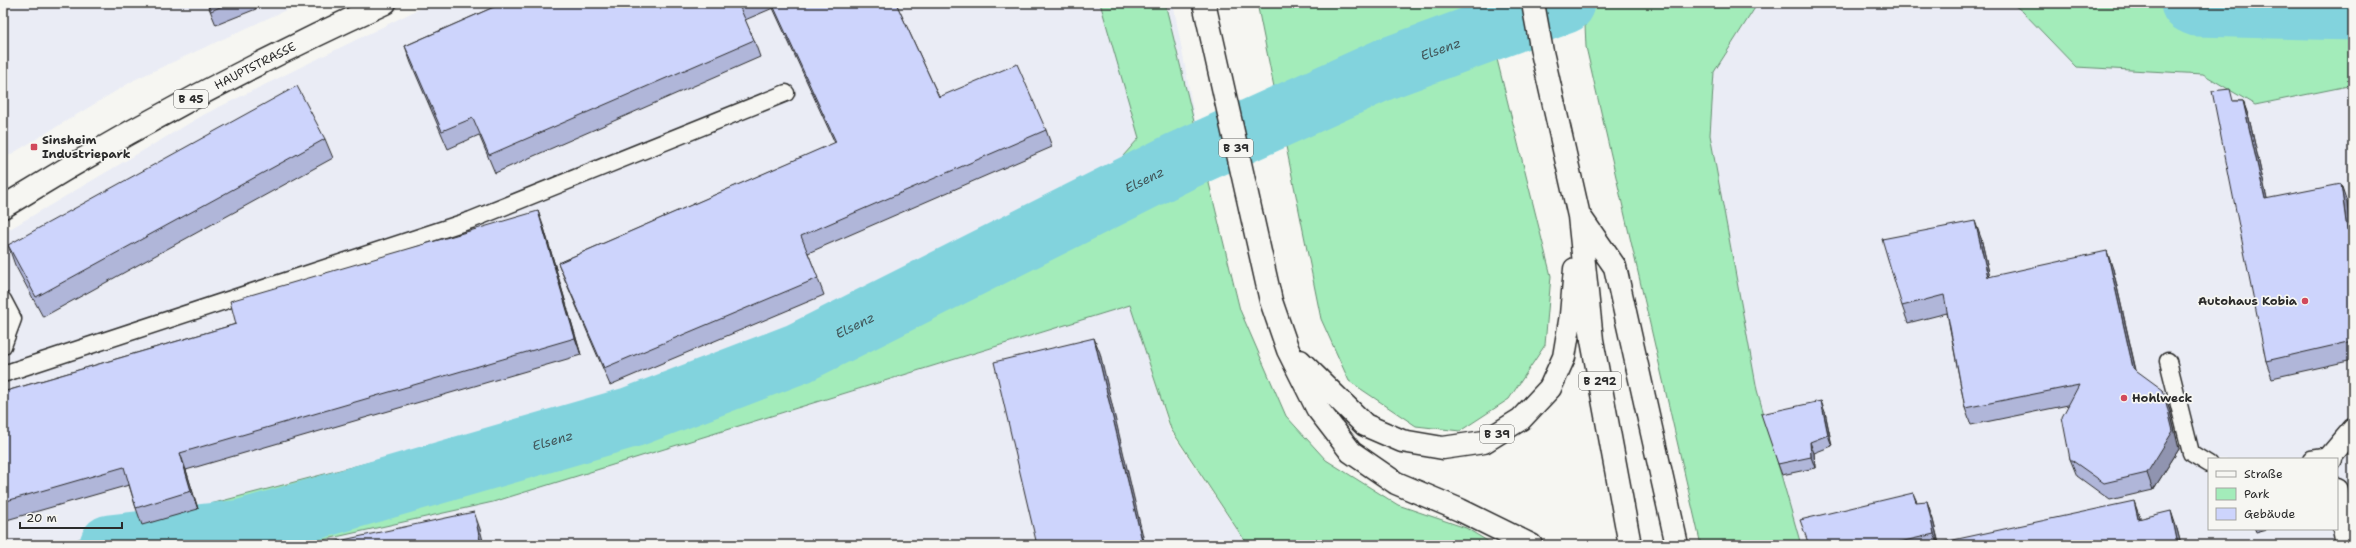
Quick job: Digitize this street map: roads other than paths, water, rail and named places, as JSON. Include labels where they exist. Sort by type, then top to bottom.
[{"type":"main road","name":"HAUPTSTRASSE","points":[[3,207],[172,109],[312,37],[385,3]]},
{"type":"main road","name":"B 39","points":[[1204,3],[1271,301],[1288,350],[1317,408],[1351,452],[1396,483],[1460,510],[1531,545]]},
{"type":"main road","name":"B 292","points":[[1533,3],[1542,52],[1553,93],[1579,216],[1592,340],[1630,545]]},
{"type":"main road","points":[[1542,52],[1550,3]]},
{"type":"main road","name":"B 39","points":[[1288,350],[1365,425],[1402,441],[1443,448],[1484,442],[1521,419],[1550,388],[1564,357],[1571,315],[1579,216]]},
{"type":"main road","points":[[1579,216],[1615,267],[1677,545]]},
{"type":"main road","points":[[2324,458],[2347,434],[2353,430]]},
{"type":"main road","points":[[2338,496],[2347,545]]},
{"type":"lane","points":[[3,374],[471,220],[786,93]]},
{"type":"lane","points":[[3,300],[13,319],[3,346]]},
{"type":"lane","points":[[2168,361],[2191,454],[2208,463]]},
{"type":"waterway","name":"Elsenz","points":[[110,545],[242,530],[632,417],[799,353],[1179,162],[1385,69],[1565,3]]},
{"type":"waterway","name":"Elsenz","points":[[2191,3],[2197,6],[2353,10]]},
{"type":"place","name":"Sinsheim Industriepark","points":[[34,147]]},
{"type":"place","name":"Autohaus Kobia","points":[[2305,301]]},
{"type":"place","name":"Hohlweck","points":[[2124,398]]}]
